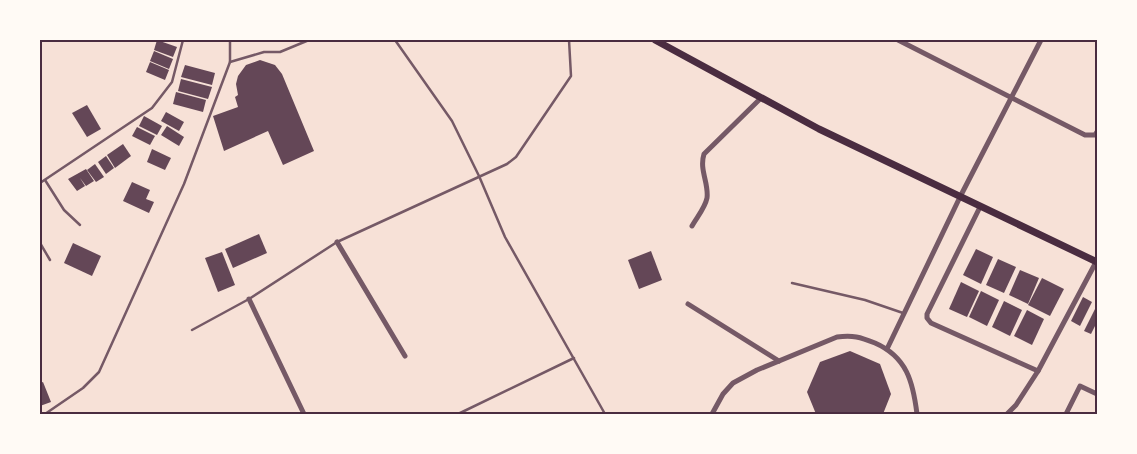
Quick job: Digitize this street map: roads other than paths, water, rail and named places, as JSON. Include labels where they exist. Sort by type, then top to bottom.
[{"type":"main road","points":[[654,40],[819,129],[1096,262]]},
{"type":"street","points":[[898,40],[1085,135],[1094,135],[1097,132]]},
{"type":"street","points":[[887,349],[960,197],[1041,40]]},
{"type":"street","points":[[692,226],[704,207],[707,196],[701,162],[704,154],[761,98]]},
{"type":"street","points":[[980,207],[927,314],[927,318],[931,323],[1038,371]]},
{"type":"street","points":[[337,242],[405,356]]},
{"type":"street","points":[[1007,414],[1016,406],[1038,371],[1096,262]]},
{"type":"street","points":[[249,299],[304,414]]},
{"type":"street","points":[[688,304],[779,361]]},
{"type":"street","points":[[712,414],[723,394],[733,383],[836,337],[858,336],[887,349],[901,362],[908,376],[917,414]]},
{"type":"street","points":[[1066,414],[1080,386],[1097,394]]},
{"type":"lane","points":[[40,183],[152,108],[172,82],[184,40]]},
{"type":"lane","points":[[45,414],[83,388],[99,372],[184,184],[230,62],[230,40]]},
{"type":"lane","points":[[230,62],[264,52],[280,52],[309,40]]},
{"type":"lane","points":[[395,40],[452,122],[479,176],[505,237],[606,414]]},
{"type":"lane","points":[[192,330],[249,299],[337,242],[507,164],[516,157],[571,76],[568,40]]},
{"type":"lane","points":[[45,180],[64,210],[80,225]]},
{"type":"lane","points":[[40,243],[50,260]]},
{"type":"lane","points":[[792,283],[865,300],[904,314]]},
{"type":"lane","points":[[458,414],[574,358]]}]
